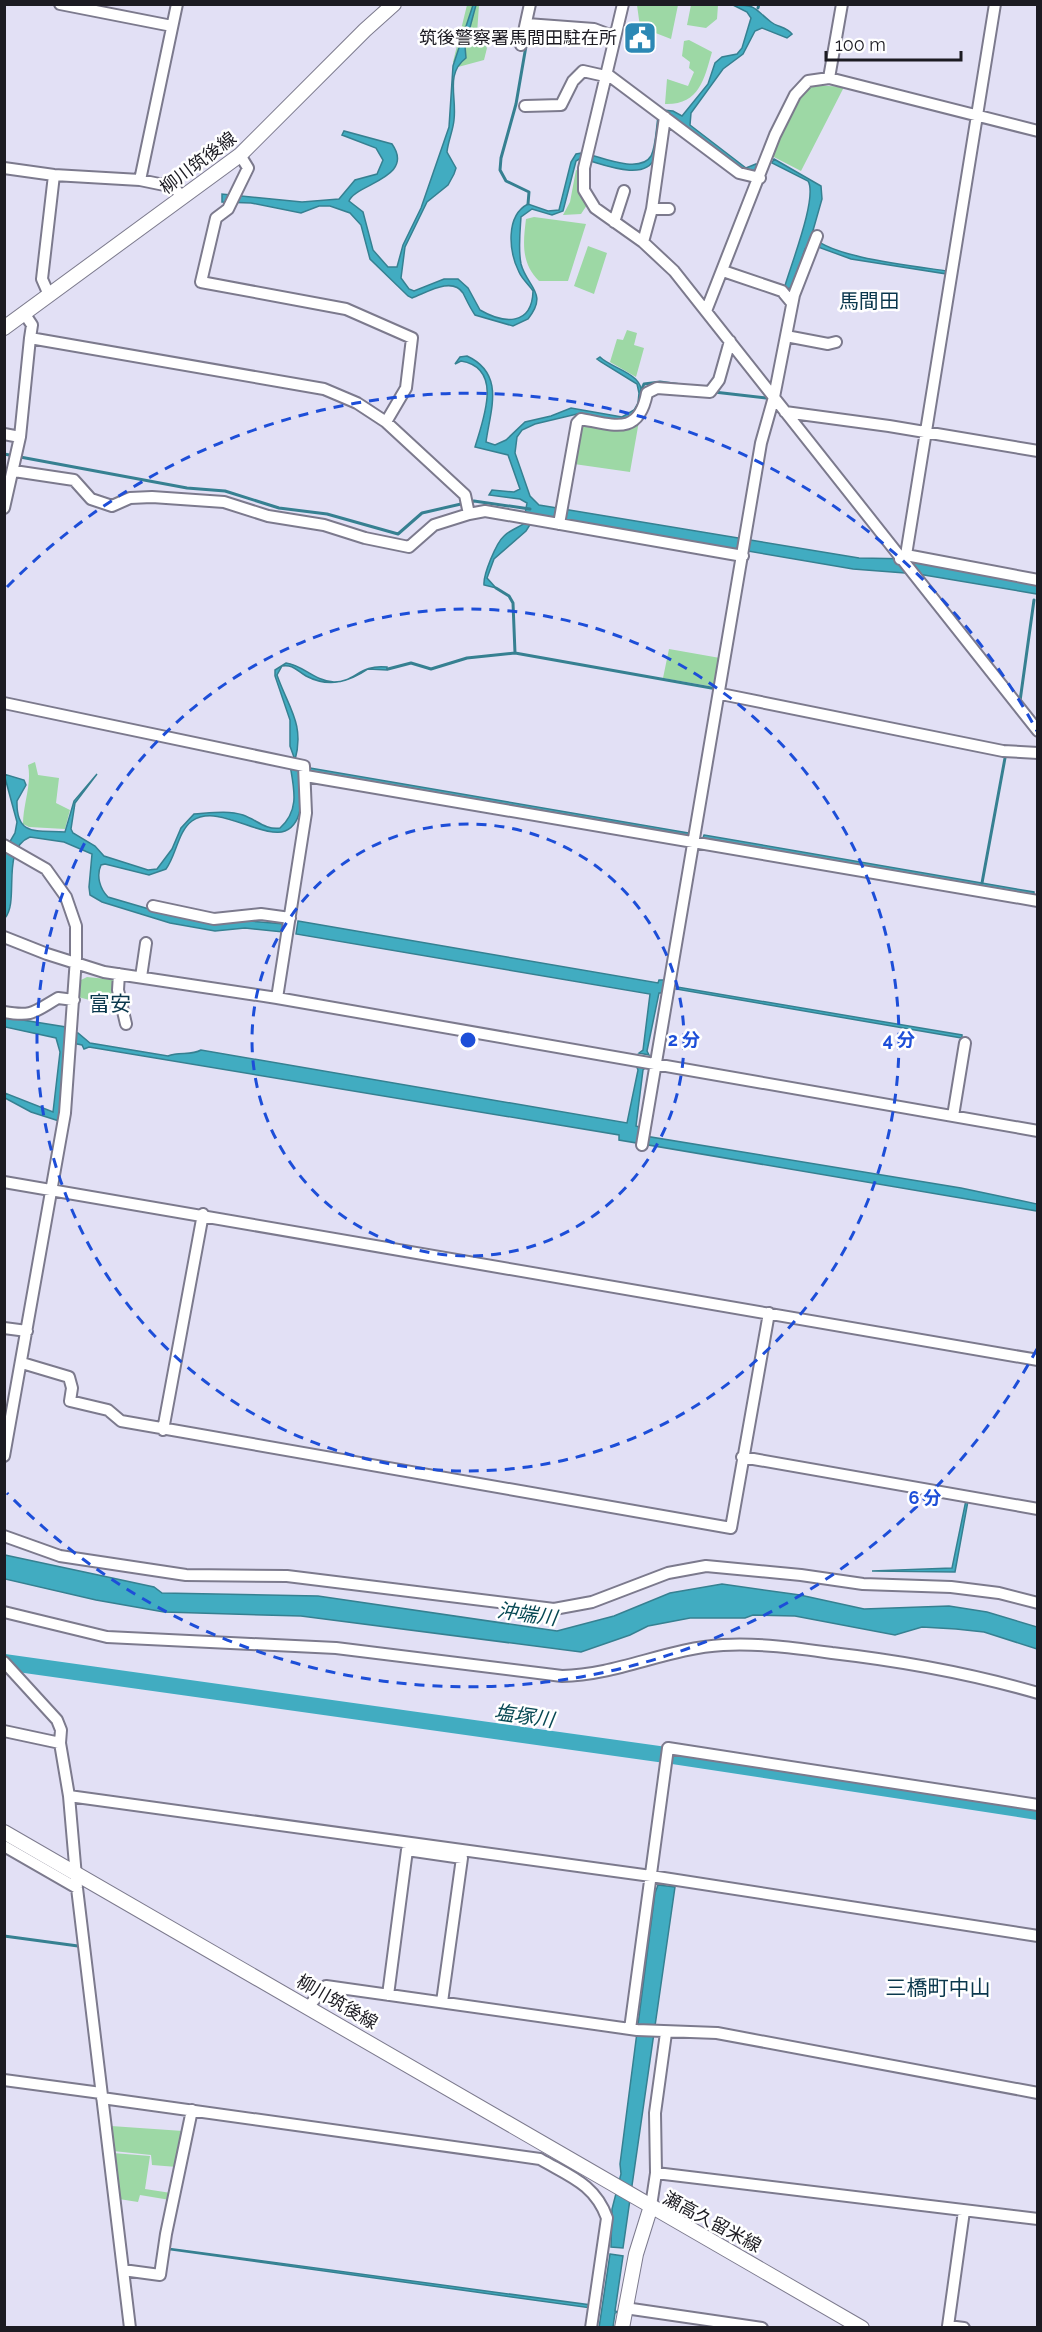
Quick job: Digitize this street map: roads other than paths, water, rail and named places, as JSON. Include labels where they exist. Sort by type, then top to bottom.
[{"type":"main road","name":"柳川筑後線","points":[[4,328],[240,155],[393,5]]},
{"type":"main road","name":"柳川筑後線","points":[[4,1832],[77,1881],[309,2006],[651,2206]]},
{"type":"main road","name":"瀬高久留米線","points":[[622,2328],[636,2254],[651,2206],[862,2328]]},
{"type":"street","points":[[60,4],[172,26]]},
{"type":"street","points":[[140,180],[177,4]]},
{"type":"street","points":[[521,45],[530,4]]},
{"type":"street","points":[[623,4],[584,168],[584,190],[595,208],[643,242],[674,271],[1038,731]]},
{"type":"street","points":[[829,78],[842,4]]},
{"type":"street","points":[[902,558],[925,433],[994,4]]},
{"type":"street","points":[[527,24],[594,29],[615,37]]},
{"type":"street","points":[[525,106],[561,105],[575,77],[583,71],[606,75],[739,173],[760,178]]},
{"type":"street","points":[[706,311],[775,135],[795,95],[808,81],[829,78],[1038,131]]},
{"type":"street","points":[[643,242],[652,209],[665,117]]},
{"type":"street","points":[[240,155],[248,168],[228,209],[216,218],[201,282],[346,309],[412,338],[406,388],[386,422]]},
{"type":"street","points":[[4,168],[54,175],[140,180],[174,187],[182,197]]},
{"type":"street","points":[[49,295],[42,279],[54,175]]},
{"type":"street","points":[[614,222],[624,190]]},
{"type":"street","points":[[652,209],[669,209]]},
{"type":"street","points":[[642,1145],[653,1063],[721,694],[761,442],[774,397],[792,303],[817,236]]},
{"type":"street","points":[[723,271],[782,291],[792,303]]},
{"type":"street","points":[[4,508],[20,437],[32,325],[24,313]]},
{"type":"street","points":[[786,336],[828,344],[836,342]]},
{"type":"street","points":[[30,338],[324,389],[357,403],[386,422],[465,495],[469,514]]},
{"type":"street","points":[[559,524],[577,423],[581,419],[621,427],[628,424],[644,410],[647,393],[657,388],[710,392],[719,380],[730,341]]},
{"type":"street","points":[[785,412],[1038,451]]},
{"type":"street","points":[[4,434],[20,437]]},
{"type":"street","points":[[14,471],[74,480],[91,498],[112,506],[130,498],[152,497],[224,501],[268,516],[324,525],[365,538],[409,547],[434,525],[485,511],[743,556]]},
{"type":"street","points":[[902,558],[1038,580]]},
{"type":"street","points":[[721,694],[1003,751],[1038,753]]},
{"type":"street","points":[[4,703],[304,766],[306,813],[277,998]]},
{"type":"street","points":[[306,776],[1038,901]]},
{"type":"street","points":[[4,845],[46,870],[66,897],[76,926],[74,1000],[65,1113],[4,1456]]},
{"type":"street","points":[[153,906],[213,919],[261,914],[290,920]]},
{"type":"street","points":[[4,937],[76,964],[119,974],[277,998],[1038,1131]]},
{"type":"street","points":[[141,977],[146,943]]},
{"type":"street","points":[[119,974],[118,990],[126,1024]]},
{"type":"street","points":[[10,1001],[7,1013],[26,1016],[37,1013],[58,998],[74,1000]]},
{"type":"street","points":[[953,1116],[965,1042]]},
{"type":"street","points":[[4,1182],[203,1214],[1038,1360]]},
{"type":"street","points":[[163,1430],[203,1214]]},
{"type":"street","points":[[22,1363],[69,1377],[72,1388],[70,1401],[108,1410],[121,1421],[731,1528],[769,1313]]},
{"type":"street","points":[[4,1328],[27,1330]]},
{"type":"street","points":[[742,1457],[1038,1509]]},
{"type":"street","points":[[4,1536],[60,1556],[186,1575],[288,1576],[554,1609],[592,1602],[668,1573],[706,1566],[801,1575],[863,1584],[951,1587],[999,1593],[1038,1603]]},
{"type":"street","points":[[4,1612],[107,1637],[336,1648],[562,1676],[596,1672],[722,1645],[780,1646],[914,1662],[979,1676],[1038,1693]]},
{"type":"street","points":[[4,1662],[57,1720],[61,1730],[60,1743],[69,1796],[130,2328]]},
{"type":"street","points":[[4,1731],[60,1743]]},
{"type":"street","points":[[633,2030],[668,1748],[1038,1804]]},
{"type":"street","points":[[69,1796],[651,1876],[1038,1936]]},
{"type":"street","points":[[4,1846],[77,1881]]},
{"type":"street","points":[[388,1995],[406,1850],[462,1858],[442,2002]]},
{"type":"street","points":[[309,2006],[326,1986],[633,2030],[717,2034],[1038,2092]]},
{"type":"street","points":[[651,2206],[656,2173],[654,2113],[662,2033]]},
{"type":"street","points":[[4,2080],[192,2110],[540,2159],[590,2188],[601,2202],[607,2218],[591,2328]]},
{"type":"street","points":[[123,2270],[160,2275],[166,2234],[192,2110]]},
{"type":"street","points":[[656,2173],[1038,2220]]},
{"type":"street","points":[[964,2211],[948,2326],[964,2328]]},
{"type":"street","points":[[625,2308],[762,2328]]},
{"type":"water","points":[[473,5],[476,5],[465,46],[466,58],[456,71],[453,86],[455,111],[447,152],[456,168],[448,185],[427,202],[405,247],[401,278],[409,289],[414,291],[444,279],[458,279],[468,288],[480,310],[498,318],[515,319],[522,316],[528,311],[533,291],[520,275],[513,255],[511,235],[515,217],[528,204],[548,211],[559,210],[571,162],[576,154],[582,153],[581,158],[576,161],[563,211],[552,215],[532,209],[521,217],[519,246],[521,264],[535,290],[537,303],[528,319],[513,326],[475,315],[463,293],[452,286],[439,287],[412,298],[408,296],[370,259],[361,225],[350,213],[330,206],[319,206],[301,213],[251,203],[222,202],[222,194],[302,202],[339,199],[355,180],[377,174],[383,160],[376,148],[342,135],[344,131],[392,144],[397,156],[396,165],[391,172],[354,195],[349,201],[363,212],[373,250],[388,267],[397,267],[403,245],[421,208],[449,127],[453,66]]},
{"type":"water","points":[[733,5],[755,8],[771,22],[792,34],[787,38],[762,28],[755,31],[743,54],[723,69],[691,113],[690,125],[746,168],[756,164],[759,167],[753,171],[742,170],[662,110],[673,111],[682,116],[708,84],[715,63],[722,57],[737,54],[742,48],[751,18],[747,12]]},
{"type":"water","points":[[658,117],[661,119],[658,143],[651,164],[644,168],[626,170],[590,161],[591,155],[631,164],[646,161],[651,156],[654,147]]},
{"type":"water","points":[[774,159],[821,186],[822,199],[812,234],[819,242],[852,255],[947,271],[947,274],[851,259],[810,244],[805,249],[792,288],[784,289],[802,233],[810,189],[808,181],[772,163]]},
{"type":"water","points":[[467,356],[487,373],[491,383],[492,406],[486,442],[495,445],[506,440],[525,422],[551,416],[571,408],[622,417],[634,410],[638,403],[637,384],[597,359],[600,357],[628,373],[639,383],[640,403],[635,412],[624,421],[577,414],[535,424],[522,430],[517,437],[515,453],[530,496],[539,505],[859,558],[913,559],[1037,584],[1037,594],[918,574],[853,569],[536,515],[526,531],[494,559],[487,578],[496,588],[484,585],[488,567],[501,540],[529,520],[525,514],[527,503],[520,499],[489,495],[492,490],[514,492],[520,489],[508,455],[475,447],[485,410],[486,384],[482,374],[474,366],[461,361],[455,364],[460,357]]},
{"type":"water","points":[[286,663],[320,679],[333,682],[314,680],[286,666],[282,666],[277,675],[297,726],[298,747],[295,760],[290,746],[290,720],[275,670]]},
{"type":"water","points":[[387,667],[387,670],[368,669],[354,677],[346,680],[342,681],[370,668]]},
{"type":"water","points":[[290,765],[300,767],[301,791],[299,814],[291,827],[281,832],[267,831],[221,817],[205,816],[187,825],[166,869],[149,875],[105,864],[101,865],[99,874],[101,886],[108,897],[166,914],[285,924],[283,932],[245,928],[215,931],[170,923],[102,902],[90,895],[92,854],[64,842],[30,837],[21,843],[16,852],[13,863],[11,900],[5,918],[5,850],[15,833],[17,822],[4,774],[24,780],[26,785],[17,801],[20,821],[24,826],[37,831],[65,832],[74,801],[97,774],[75,803],[71,829],[73,833],[95,846],[104,856],[148,870],[157,869],[172,849],[181,828],[194,814],[237,813],[265,826],[280,828],[291,814],[293,806],[294,791]]},
{"type":"water","points":[[310,768],[689,833],[688,835],[309,771]]},
{"type":"water","points":[[704,835],[1034,892],[1034,895],[703,838]]},
{"type":"water","points":[[298,921],[658,983],[659,980],[665,980],[663,993],[659,993],[647,1051],[649,1055],[639,1053],[643,1050],[650,994],[296,934]]},
{"type":"water","points":[[677,987],[962,1035],[962,1038],[676,989]]},
{"type":"water","points":[[4,1017],[66,1027],[70,1032],[78,1033],[90,1043],[168,1056],[201,1050],[627,1123],[638,1070],[636,1065],[646,1067],[643,1070],[636,1126],[639,1127],[639,1135],[961,1188],[1037,1204],[1037,1211],[619,1140],[619,1135],[89,1047],[84,1049],[82,1045],[72,1043],[59,1121],[31,1112],[5,1098],[5,1093],[53,1112],[60,1052],[56,1038],[5,1027]]},
{"type":"water","points":[[966,1500],[968,1501],[955,1572],[872,1571],[952,1568]]},
{"type":"water","name":"沖端川","points":[[5,1555],[154,1587],[162,1593],[318,1596],[557,1631],[614,1616],[670,1593],[722,1584],[800,1595],[864,1609],[949,1606],[987,1612],[1037,1627],[1037,1649],[984,1632],[922,1627],[895,1635],[795,1616],[753,1615],[745,1618],[690,1618],[648,1626],[630,1635],[581,1652],[301,1616],[164,1612],[96,1600],[5,1579]]},
{"type":"water","points":[[658,1885],[675,1887],[623,2248],[611,2247],[612,2209],[621,2174],[620,2164],[655,1893]]},
{"type":"water","points":[[166,2249],[591,2305],[591,2308]]},
{"type":"water","points":[[610,2254],[623,2256],[615,2311],[618,2312],[615,2313],[613,2327],[599,2328]]},
{"type":"waterway","points":[[758,8],[759,4]]},
{"type":"waterway","points":[[526,46],[516,104],[501,158],[500,170],[506,181],[529,192],[528,204]]},
{"type":"waterway","points":[[641,391],[644,384],[660,382],[682,385]]},
{"type":"waterway","points":[[714,392],[766,398]]},
{"type":"waterway","points":[[4,454],[187,488],[225,491],[279,508],[327,514],[398,534],[422,513],[474,501],[530,509]]},
{"type":"waterway","points":[[496,588],[509,596],[513,603],[515,653]]},
{"type":"waterway","points":[[1020,701],[1034,600]]},
{"type":"waterway","points":[[388,669],[411,663],[431,669],[467,658],[515,653],[717,689]]},
{"type":"waterway","points":[[982,883],[1005,758]]},
{"type":"waterway","name":"塩塚川","points":[[4,1662],[673,1756],[1038,1812]]},
{"type":"waterway","points":[[4,1936],[78,1946]]},
{"type":"place","name":"筑後警察署馬間田駐在所","points":[[640,38]]},
{"type":"district","name":"馬間田","points":[[869,301]]},
{"type":"district","name":"富安","points":[[110,1004]]},
{"type":"district","name":"三橋町中山","points":[[938,1988]]}]
